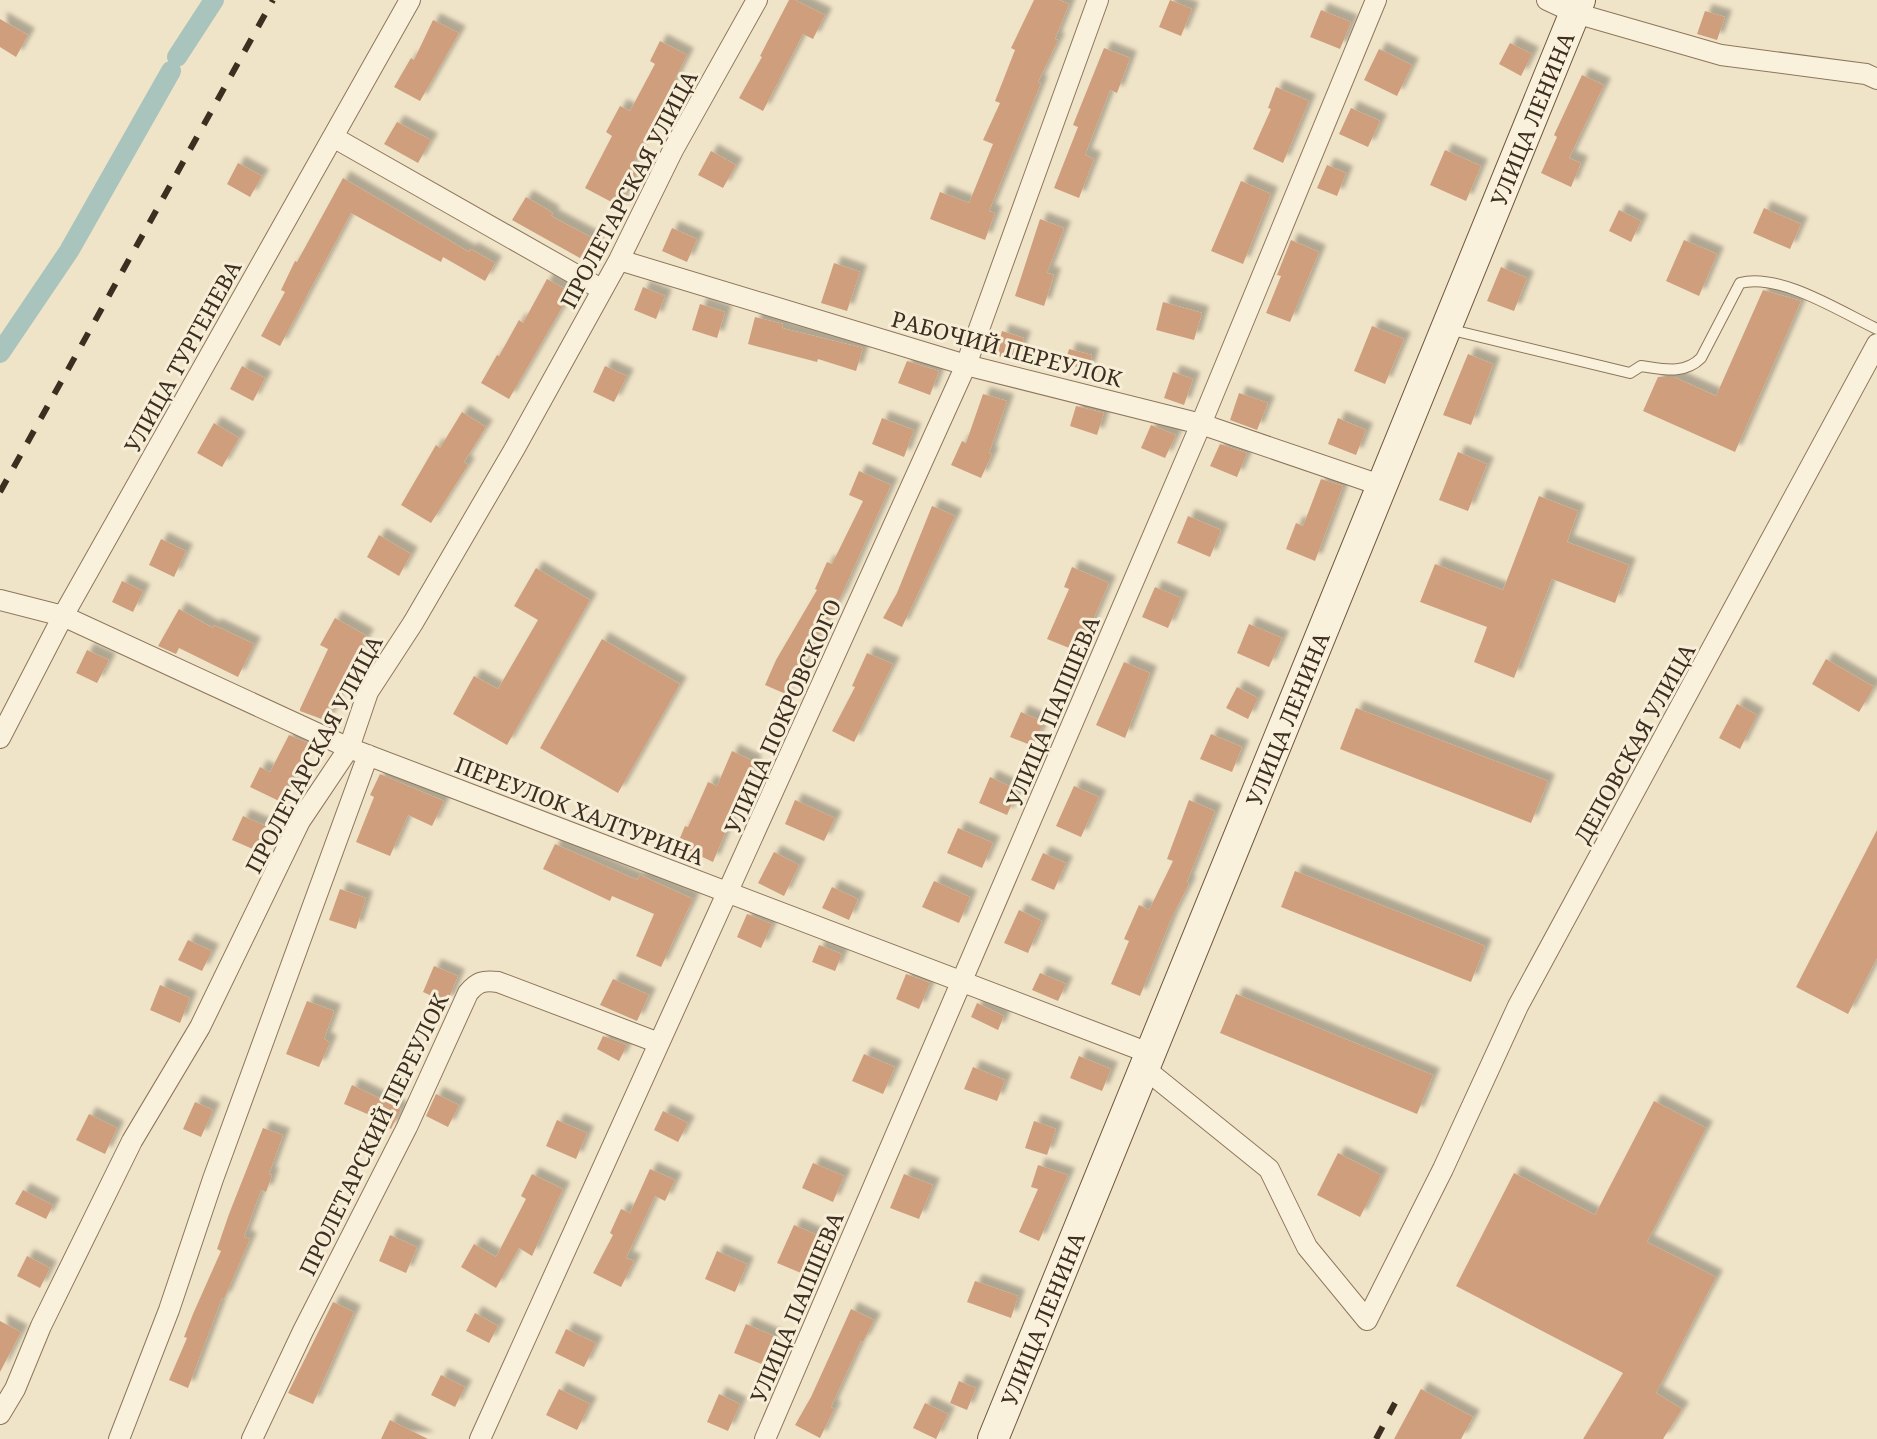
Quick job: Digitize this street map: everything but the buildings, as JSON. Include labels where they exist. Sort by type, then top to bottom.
[{"type":"main road","name":"УЛИЦА ЛЕНИНА","points":[[993,1439],[1578,6]]},
{"type":"street","name":"УЛИЦА ТУРГЕНЕВА","points":[[0,738],[63,616],[410,0]]},
{"type":"street","name":"ПРОЛЕТАРСКАЯ УЛИЦА","points":[[119,1439],[169,1310],[358,752],[368,692],[413,623],[515,448],[619,260],[673,150],[757,0]]},
{"type":"street","name":"УЛИЦА ПОКРОВСКОГО","points":[[480,1439],[966,365],[1098,0]]},
{"type":"street","name":"УЛИЦА ПАПШЕВА","points":[[765,1439],[1201,424],[1376,0]]},
{"type":"street","points":[[1547,0],[1578,6],[1721,55],[1866,74],[1877,79]]},
{"type":"street","points":[[333,137],[601,289]]},
{"type":"street","name":"РАБОЧИЙ ПЕРЕУЛОК","points":[[619,260],[966,365],[1201,424],[1380,485]]},
{"type":"street","name":"ДЕПОВСКАЯ УЛИЦА","points":[[1147,1060],[1269,1169],[1307,1247],[1367,1320],[1443,1169],[1518,1006],[1877,344]]},
{"type":"street","name":"ПЕРЕУЛОК ХАЛТУРИНА","points":[[0,600],[63,616],[358,752],[729,891],[962,982],[1147,1060]]},
{"type":"street","name":"ПРОЛЕТАРСКАЯ УЛИЦА","points":[[0,1414],[15,1389],[41,1326],[132,1141],[200,1027],[300,821],[358,752]]},
{"type":"street","name":"ПРОЛЕТАРСКИЙ ПЕРЕУЛОК","points":[[252,1439],[475,984],[485,980],[498,982],[659,1043]]},
{"type":"lane","points":[[1444,328],[1630,373],[1641,366],[1676,370],[1693,367],[1701,358],[1740,283],[1756,278],[1794,289],[1877,329]]},
{"type":"waterway","points":[[177,57],[214,0]]},
{"type":"waterway","points":[[0,353],[69,251],[171,71]]},
{"type":"railway","points":[[0,492],[273,0]]},
{"type":"railway","points":[[1376,1439],[1395,1403]]}]
